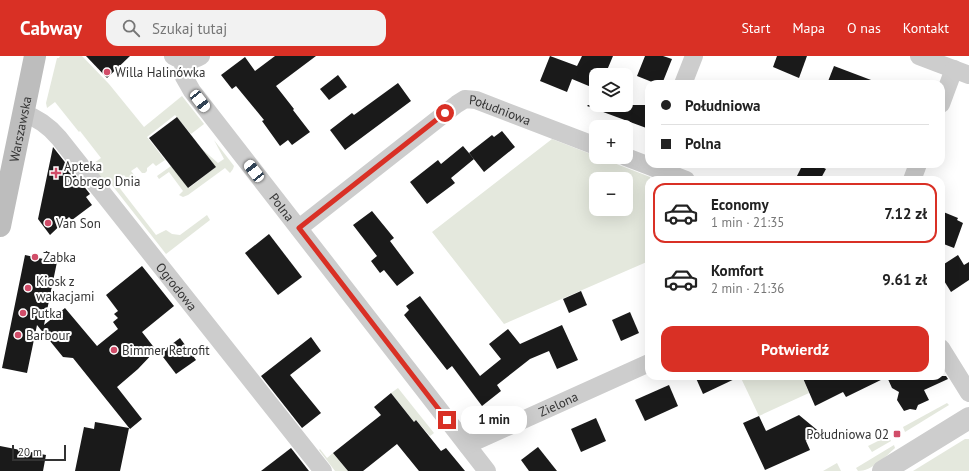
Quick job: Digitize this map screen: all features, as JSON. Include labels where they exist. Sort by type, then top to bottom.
[{"type":"main road","name":"Warszawska","points":[[0,226],[35,56]]},
{"type":"street","points":[[178,58],[193,60],[201,56]]},
{"type":"street","points":[[685,80],[694,56]]},
{"type":"street","points":[[919,56],[962,72],[945,98]]},
{"type":"street","name":"Polna","points":[[178,58],[184,77],[189,86],[487,471]]},
{"type":"street","name":"Południowa","points":[[299,228],[465,99],[476,100],[589,143]]},
{"type":"street","name":"Ogrodowa","points":[[23,113],[37,119],[51,129],[60,138],[323,471]]},
{"type":"street","points":[[633,159],[645,163]]},
{"type":"street","points":[[659,168],[677,176]]},
{"type":"street","points":[[945,354],[969,393]]},
{"type":"street","name":"Zielona","points":[[467,445],[645,365]]},
{"type":"street","points":[[882,471],[969,418]]},
{"type":"shaded area","points":[[60,56],[82,56],[109,84],[144,127],[182,96],[204,124],[191,134],[175,115],[147,137],[165,160],[156,166],[153,163],[147,168],[145,173],[142,173],[137,167],[131,171],[139,181],[132,186],[124,175],[115,182],[156,235],[166,230],[172,234],[180,235],[207,215],[210,220],[166,254],[108,180],[105,183],[90,166],[101,158],[80,131],[79,132],[55,102],[47,108],[46,103],[57,58]]},
{"type":"shaded area","points":[[552,139],[589,153],[589,164],[616,164],[647,176],[645,176],[645,263],[504,324],[432,232]]},
{"type":"shaded area","points":[[214,140],[234,166],[230,173],[225,168],[183,197],[179,195],[183,191],[169,172],[159,179],[157,176],[171,166],[189,188],[216,167],[202,149],[218,163],[224,159]]},
{"type":"shaded area","points":[[742,380],[804,380],[809,393],[759,416]]},
{"type":"shaded area","points":[[398,388],[434,433],[430,436],[416,420],[414,422],[391,393]]},
{"type":"shaded area","points":[[947,403],[949,405],[905,432],[903,427]]},
{"type":"shaded area","points":[[888,436],[891,441],[872,452],[868,446]]},
{"type":"shaded area","points":[[965,439],[969,439],[969,471],[913,471]]},
{"type":"shaded area","points":[[894,445],[895,448],[873,466],[868,469],[858,471],[856,468]]},
{"type":"shaded area","points":[[320,449],[327,458],[333,453],[348,471],[335,471],[319,450]]},
{"type":"shaded area","points":[[837,463],[841,471],[823,471]]},
{"type":"building","name":"Willa Halinówka","points":[[86,56],[130,56],[107,78]]},
{"type":"building","points":[[275,56],[316,56],[276,86],[310,132],[292,145],[288,140],[280,146],[262,121],[264,120],[236,86],[232,89],[221,75],[245,57],[255,71]]},
{"type":"building","points":[[550,56],[577,66],[582,56],[613,56],[608,68],[589,68],[589,86],[572,79],[567,92],[540,81]]},
{"type":"building","points":[[645,56],[663,56],[672,59],[664,80],[647,80],[637,76]]},
{"type":"building","points":[[777,56],[807,56],[799,78],[773,67]]},
{"type":"building","points":[[834,66],[871,80],[829,80]]},
{"type":"building","points":[[338,75],[347,87],[329,100],[320,89]]},
{"type":"building","points":[[398,83],[411,101],[345,150],[330,130],[352,113],[354,115]]},
{"type":"building","points":[[633,105],[645,105],[645,128],[633,123],[633,120],[625,120],[603,112],[633,112]]},
{"type":"building","points":[[177,117],[216,167],[188,188],[149,138]]},
{"type":"building","points":[[502,131],[515,147],[484,172],[469,153],[492,135],[494,137]]},
{"type":"building","points":[[463,146],[474,159],[451,178],[455,183],[427,204],[410,182],[438,160],[441,164]]},
{"type":"building","points":[[53,147],[90,194],[86,197],[92,205],[72,220],[69,217],[50,235],[38,219]]},
{"type":"building","points":[[801,168],[826,169],[822,176],[797,176]]},
{"type":"building","points":[[372,211],[394,238],[390,241],[414,273],[397,286],[384,270],[380,273],[371,261],[377,256],[353,225]]},
{"type":"building","points":[[945,213],[958,218],[957,220],[963,223],[954,248],[945,245]]},
{"type":"building","points":[[269,234],[302,277],[278,295],[245,253]]},
{"type":"building","points":[[25,255],[57,262],[44,325],[65,308],[97,346],[118,329],[113,322],[118,318],[114,314],[118,311],[106,295],[142,266],[174,306],[142,332],[156,350],[138,369],[117,387],[142,419],[130,429],[73,358],[63,357],[37,325],[27,373],[2,368]]},
{"type":"building","points":[[958,255],[964,265],[969,262],[969,280],[951,292],[945,282],[945,263]]},
{"type":"building","points":[[581,291],[587,305],[569,313],[563,299]]},
{"type":"building","points":[[420,296],[480,376],[501,359],[489,344],[508,329],[520,344],[562,325],[578,360],[557,369],[549,351],[530,359],[497,385],[501,391],[482,406],[452,366],[447,370],[404,315],[409,310],[406,306]]},
{"type":"building","points":[[630,312],[639,333],[621,341],[612,320]]},
{"type":"building","points":[[311,337],[321,351],[290,375],[321,413],[302,428],[261,376]]},
{"type":"building","points":[[180,338],[196,360],[176,374],[160,353]]},
{"type":"building","points":[[945,376],[948,379],[924,390],[929,400],[918,405],[916,410],[910,409],[904,411],[897,400],[899,392],[892,388],[888,380],[945,380]]},
{"type":"building","points":[[697,380],[733,380],[703,394]]},
{"type":"building","points":[[804,380],[881,380],[846,397],[843,392],[815,406]]},
{"type":"building","points":[[669,385],[678,406],[645,421],[635,400]]},
{"type":"building","points":[[391,393],[414,422],[416,420],[441,451],[446,448],[465,471],[419,471],[397,444],[363,471],[348,471],[333,453],[381,415],[374,407]]},
{"type":"building","points":[[799,415],[822,434],[806,441],[810,450],[765,470],[743,423],[759,416],[766,431]]},
{"type":"building","points":[[596,418],[606,441],[581,452],[571,429]]},
{"type":"building","points":[[95,422],[129,428],[120,471],[75,471],[84,427],[94,429]]},
{"type":"building","points":[[0,446],[46,455],[43,471],[0,471]]},
{"type":"building","points":[[538,447],[557,471],[529,471],[521,460]]},
{"type":"building","points":[[291,448],[309,471],[261,471]]},
{"type":"place","name":"Willa Halinówka","points":[[107,72]]},
{"type":"place","name":"Apteka Dobrego Dnia","points":[[56,173]]},
{"type":"place","name":"Van Son","points":[[48,223]]},
{"type":"place","name":"Żabka","points":[[35,257]]},
{"type":"place","name":"Kiosk z wakacjami","points":[[28,288]]},
{"type":"place","name":"Putka","points":[[23,313]]},
{"type":"place","name":"Barbour","points":[[18,335]]},
{"type":"place","name":"Bimmer Retrofit","points":[[114,350]]},
{"type":"place","name":"Południowa 02","points":[[897,434]]},
{"type":"route","points":[[445,113],[299,228],[447,420]]}]
